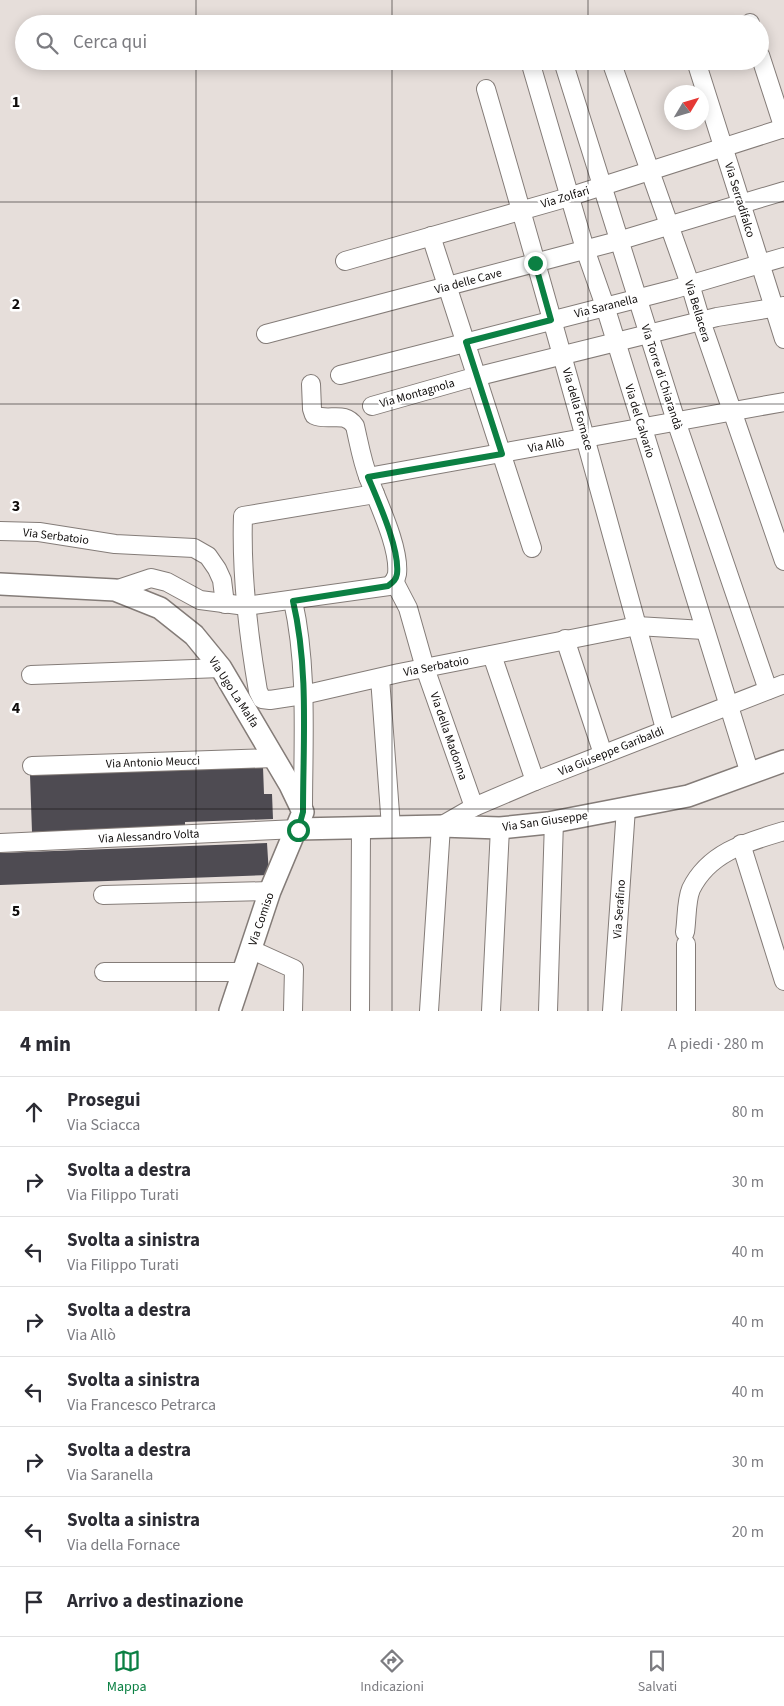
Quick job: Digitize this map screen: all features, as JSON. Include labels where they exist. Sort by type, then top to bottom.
[{"type":"street","name":"Via del Calvario","points":[[533,70],[585,249],[605,306],[727,705],[750,774]]},
{"type":"street","name":"Via Torre di Chiarandà","points":[[566,70],[676,421],[776,687]]},
{"type":"street","name":"Via Bellacera","points":[[614,70],[648,171],[670,225],[784,562]]},
{"type":"street","name":"Via Serradifalco","points":[[699,70],[760,264],[779,307],[784,339]]},
{"type":"street","points":[[765,70],[784,128]]},
{"type":"street","name":"Via della Fornace","points":[[486,89],[522,210],[551,320],[587,437],[665,729]]},
{"type":"street","name":"Via Zolfari","points":[[345,261],[571,196],[784,128]]},
{"type":"street","name":"Via delle Cave","points":[[266,334],[618,241],[784,191]]},
{"type":"street","points":[[431,236],[532,548]]},
{"type":"street","name":"Via Saranella","points":[[340,375],[638,298],[784,257]]},
{"type":"street","name":"Via Montagnola","points":[[372,406],[477,377],[701,321],[779,307]]},
{"type":"street","points":[[115,590],[151,578],[167,582],[200,600],[246,606],[293,601],[388,586],[394,581],[397,576],[397,561],[368,477],[355,426],[351,421],[341,416],[318,417],[314,415],[311,384]]},
{"type":"street","name":"Via Allò","points":[[368,477],[784,402]]},
{"type":"street","points":[[246,606],[242,549],[243,516],[375,494]]},
{"type":"street","name":"Via Serbatoio","points":[[0,531],[39,532],[115,544],[194,548],[208,556],[218,569],[222,580],[224,604]]},
{"type":"street","name":"Via della Madonna","points":[[394,581],[408,608],[425,668],[474,807]]},
{"type":"street","name":"Via Ugo La Malfa","points":[[0,584],[115,590],[160,608],[194,635],[221,668],[274,758],[300,821]]},
{"type":"street","points":[[293,601],[297,616],[303,695],[300,821]]},
{"type":"street","name":"Via Serbatoio","points":[[246,606],[258,691],[262,698],[270,700],[303,695],[565,639],[637,626],[704,630]]},
{"type":"street","points":[[565,639],[603,754]]},
{"type":"street","points":[[492,655],[535,780]]},
{"type":"street","points":[[30,675],[221,668]]},
{"type":"street","points":[[380,678],[391,827]]},
{"type":"street","name":"Via Giuseppe Garibaldi","points":[[441,826],[474,807],[535,780],[776,687]]},
{"type":"street","name":"Via Antonio Meucci","points":[[32,766],[274,758]]},
{"type":"street","name":"Via San Giuseppe","points":[[300,821],[361,828],[441,826],[500,828],[554,822],[688,796],[784,761]]},
{"type":"street","name":"Via Serafino","points":[[612,1011],[626,808]]},
{"type":"street","name":"Via Alessandro Volta","points":[[0,843],[300,821]]},
{"type":"street","name":"Via Comiso","points":[[230,1011],[270,891],[300,821]]},
{"type":"street","points":[[548,1011],[554,822]]},
{"type":"street","points":[[430,1011],[441,826]]},
{"type":"street","points":[[360,1011],[361,828]]},
{"type":"street","points":[[491,1011],[500,828]]},
{"type":"street","points":[[686,1011],[686,938],[691,890],[709,863],[741,844],[784,831]]},
{"type":"street","points":[[741,844],[784,981]]},
{"type":"street","points":[[103,895],[270,891]]},
{"type":"street","points":[[250,949],[294,970],[293,1011]]},
{"type":"street","points":[[104,972],[243,972]]},
{"type":"building","points":[[263,767],[264,794],[272,794],[273,819],[185,822],[185,827],[32,832],[30,775]]},
{"type":"building","points":[[267,843],[269,875],[0,885],[0,853]]},
{"type":"route","points":[[298,830],[303,812],[303,695],[297,616],[293,601],[388,586],[394,581],[397,576],[397,561],[386,524],[368,477],[502,454],[466,342],[551,320],[535,263]]}]
